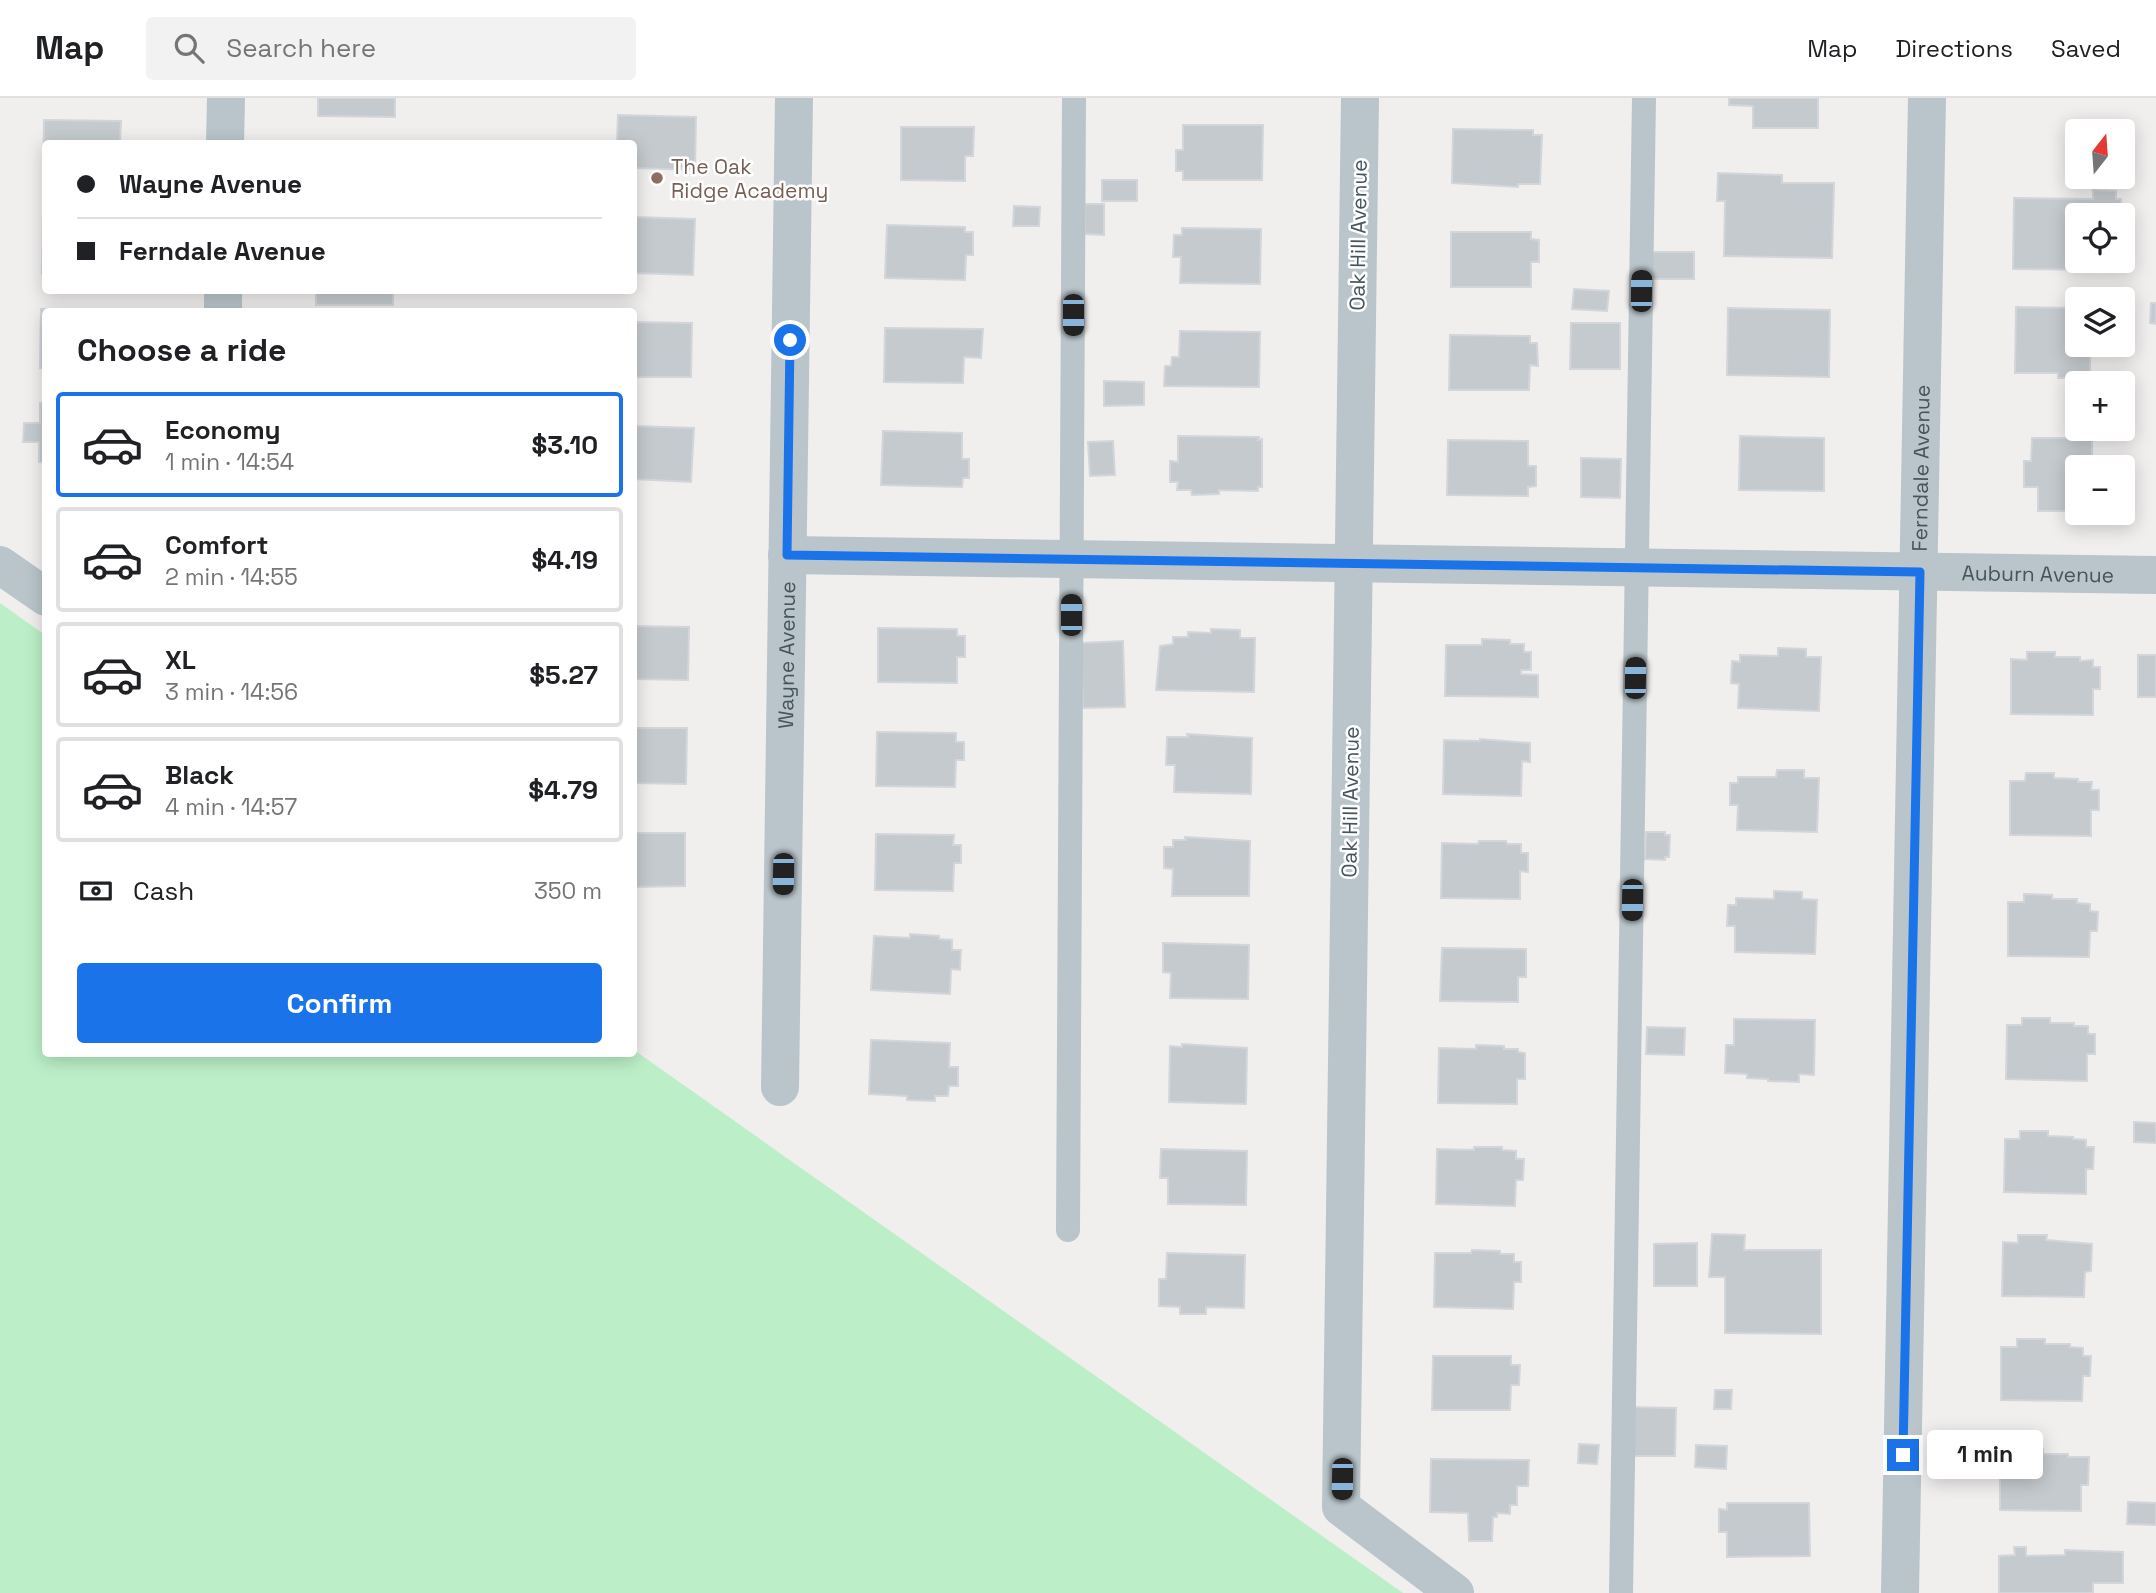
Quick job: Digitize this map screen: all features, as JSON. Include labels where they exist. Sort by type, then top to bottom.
[{"type":"street","points":[[225,140],[226,98]]},
{"type":"street","name":"Wayne Avenue","points":[[779,1087],[794,98]]},
{"type":"street","name":"Oak Hill Avenue","points":[[1360,98],[1342,1507],[1455,1593]]},
{"type":"street","name":"Ferndale Avenue","points":[[1900,1593],[1927,98]]},
{"type":"street","name":"Auburn Avenue","points":[[787,555],[2156,575]]},
{"type":"street","points":[[0,565],[42,594]]},
{"type":"lane","points":[[1068,1230],[1074,98]]},
{"type":"lane","points":[[1621,1593],[1644,98]]},
{"type":"green space","points":[[0,603],[42,633],[42,1057],[637,1057],[637,1052],[1403,1593],[0,1593]]},
{"type":"building","points":[[318,98],[395,98],[395,117],[318,116]]},
{"type":"building","points":[[1729,98],[1818,98],[1818,128],[1753,128],[1753,106],[1729,105]]},
{"type":"building","points":[[618,115],[696,117],[695,170],[637,168],[637,140],[617,140]]},
{"type":"building","points":[[44,120],[121,121],[120,140],[44,140]]},
{"type":"building","points":[[1183,125],[1263,125],[1262,180],[1183,180],[1183,171],[1176,171],[1176,150],[1183,150]]},
{"type":"building","points":[[901,127],[974,127],[973,156],[965,156],[965,181],[901,180]]},
{"type":"building","points":[[1453,129],[1533,130],[1533,135],[1542,135],[1540,184],[1518,184],[1518,187],[1452,183]]},
{"type":"building","points":[[1718,173],[1782,175],[1782,183],[1834,183],[1832,258],[1724,256],[1725,201],[1717,201]]},
{"type":"building","points":[[1102,180],[1137,180],[1137,201],[1102,201]]},
{"type":"building","points":[[2093,190],[2116,191],[2116,199],[2121,199],[2121,203],[2065,203],[2065,269],[2013,269],[2014,198],[2093,199]]},
{"type":"building","points":[[1085,204],[1104,204],[1104,235],[1085,234]]},
{"type":"building","points":[[1014,206],[1040,207],[1039,226],[1013,226]]},
{"type":"building","points":[[637,217],[695,219],[693,275],[637,273]]},
{"type":"building","points":[[887,225],[965,227],[965,232],[973,232],[973,255],[966,255],[965,280],[885,278]]},
{"type":"building","points":[[1182,228],[1261,229],[1260,284],[1180,283],[1181,257],[1173,257],[1174,235],[1182,235]]},
{"type":"building","points":[[1451,232],[1531,232],[1531,239],[1539,240],[1539,262],[1531,262],[1531,287],[1451,287]]},
{"type":"building","points":[[1651,252],[1694,252],[1694,279],[1652,279]]},
{"type":"building","points":[[1574,289],[1609,291],[1607,311],[1572,309]]},
{"type":"building","points":[[316,294],[393,294],[393,305],[316,305]]},
{"type":"building","points":[[2151,303],[2156,303],[2156,324],[2150,323]]},
{"type":"building","points":[[2016,307],[2065,308],[2065,357],[2090,357],[2090,371],[2065,371],[2065,378],[2058,378],[2058,373],[2015,373]]},
{"type":"building","points":[[1728,308],[1830,310],[1829,377],[1727,375]]},
{"type":"building","points":[[41,309],[42,309],[42,368]]},
{"type":"building","points":[[637,322],[692,323],[691,377],[637,377]]},
{"type":"building","points":[[1571,323],[1620,323],[1620,369],[1570,369]]},
{"type":"building","points":[[885,328],[983,329],[981,358],[964,357],[963,383],[884,382]]},
{"type":"building","points":[[1180,331],[1260,332],[1259,387],[1164,386],[1165,366],[1171,366],[1172,357],[1179,357]]},
{"type":"building","points":[[1450,335],[1530,336],[1530,343],[1537,343],[1538,366],[1530,365],[1529,390],[1449,390]]},
{"type":"building","points":[[1104,381],[1144,382],[1144,405],[1104,406]]},
{"type":"building","points":[[42,403],[42,462],[39,462],[39,442],[23,442],[24,423],[40,423]]},
{"type":"building","points":[[637,426],[694,428],[691,482],[637,479]]},
{"type":"building","points":[[883,431],[962,433],[962,459],[969,459],[969,478],[963,478],[962,487],[881,485]]},
{"type":"building","points":[[1178,436],[1259,437],[1258,440],[1262,439],[1262,487],[1258,487],[1258,491],[1219,490],[1219,494],[1192,495],[1191,490],[1177,490],[1178,482],[1170,482],[1170,461],[1178,462]]},
{"type":"building","points":[[1740,436],[1824,438],[1824,491],[1739,490]]},
{"type":"building","points":[[2032,438],[2092,441],[2092,455],[2065,455],[2065,511],[2038,511],[2038,487],[2024,487],[2024,461],[2031,461]]},
{"type":"building","points":[[1448,440],[1528,441],[1528,466],[1536,466],[1536,486],[1528,487],[1528,496],[1447,495]]},
{"type":"building","points":[[1113,441],[1115,475],[1090,476],[1088,442]]},
{"type":"building","points":[[1581,458],[1621,459],[1620,498],[1581,497]]},
{"type":"building","points":[[637,626],[689,627],[688,680],[637,679]]},
{"type":"building","points":[[878,628],[957,629],[957,636],[965,636],[965,657],[957,657],[957,683],[878,682]]},
{"type":"building","points":[[1211,629],[1240,630],[1240,638],[1255,638],[1254,692],[1156,690],[1160,646],[1173,644],[1173,637],[1188,637],[1188,632],[1211,633]]},
{"type":"building","points":[[1482,639],[1510,640],[1510,644],[1524,644],[1524,652],[1531,652],[1531,670],[1521,670],[1521,674],[1538,675],[1538,697],[1445,696],[1446,645],[1482,645]]},
{"type":"building","points":[[1123,641],[1125,707],[1083,708],[1081,643]]},
{"type":"building","points":[[1778,648],[1806,649],[1806,657],[1821,657],[1819,711],[1738,708],[1739,684],[1731,683],[1732,661],[1740,662],[1740,655],[1778,656]]},
{"type":"building","points":[[2027,652],[2055,652],[2055,657],[2093,660],[2093,667],[2100,667],[2100,689],[2093,689],[2093,715],[2011,714],[2011,659],[2027,660]]},
{"type":"building","points":[[2138,655],[2156,655],[2156,697],[2138,697]]},
{"type":"building","points":[[637,728],[687,728],[686,784],[637,783]]},
{"type":"building","points":[[877,732],[956,733],[956,742],[964,742],[964,760],[956,760],[955,787],[876,786]]},
{"type":"building","points":[[1187,734],[1252,738],[1251,794],[1174,792],[1175,765],[1166,765],[1167,737],[1188,737]]},
{"type":"building","points":[[1480,739],[1530,743],[1530,762],[1522,761],[1521,796],[1443,794],[1444,740]]},
{"type":"building","points":[[1777,770],[1804,770],[1804,778],[1819,778],[1817,832],[1737,830],[1738,805],[1730,805],[1730,783],[1738,783],[1738,777],[1776,777]]},
{"type":"building","points":[[2026,773],[2054,773],[2054,778],[2092,782],[2091,790],[2099,790],[2099,810],[2091,810],[2091,836],[2010,835],[2010,781],[2025,781]]},
{"type":"building","points":[[1646,832],[1665,832],[1665,835],[1670,835],[1669,857],[1665,857],[1665,860],[1645,859]]},
{"type":"building","points":[[637,833],[685,833],[685,886],[637,887]]},
{"type":"building","points":[[876,834],[954,835],[953,845],[961,845],[961,863],[954,863],[953,891],[875,890]]},
{"type":"building","points":[[1185,837],[1250,841],[1249,896],[1172,896],[1173,869],[1164,868],[1164,847],[1173,847],[1173,840],[1186,840]]},
{"type":"building","points":[[1479,841],[1521,844],[1521,853],[1528,853],[1528,872],[1520,871],[1520,899],[1441,898],[1442,843],[1478,844]]},
{"type":"building","points":[[1774,891],[1802,892],[1802,899],[1817,900],[1815,954],[1735,952],[1735,926],[1727,926],[1728,905],[1736,905],[1736,898],[1774,899]]},
{"type":"building","points":[[2024,894],[2052,895],[2052,899],[2077,899],[2077,903],[2090,904],[2090,911],[2098,912],[2097,931],[2090,931],[2089,957],[2008,956],[2008,902],[2024,902]]},
{"type":"building","points":[[910,934],[939,936],[939,939],[952,940],[952,950],[961,950],[960,970],[951,969],[950,994],[871,990],[874,936],[910,938]]},
{"type":"building","points":[[1163,943],[1249,945],[1248,999],[1170,998],[1171,973],[1163,972]]},
{"type":"building","points":[[1442,948],[1526,949],[1526,977],[1518,977],[1518,1002],[1440,1001]]},
{"type":"building","points":[[2022,1018],[2050,1018],[2050,1023],[2088,1026],[2088,1034],[2095,1034],[2095,1054],[2087,1054],[2087,1081],[2006,1079],[2007,1025],[2022,1025]]},
{"type":"building","points":[[1734,1019],[1815,1020],[1814,1075],[1799,1074],[1799,1082],[1768,1081],[1747,1078],[1747,1074],[1725,1073],[1726,1045],[1734,1045]]},
{"type":"building","points":[[1647,1027],[1685,1028],[1684,1055],[1646,1054]]},
{"type":"building","points":[[871,1040],[950,1043],[949,1067],[958,1067],[958,1086],[949,1086],[948,1096],[935,1096],[935,1101],[869,1094]]},
{"type":"building","points":[[1182,1044],[1247,1048],[1246,1104],[1169,1102],[1170,1046],[1182,1047]]},
{"type":"building","points":[[1476,1045],[1504,1046],[1504,1049],[1518,1049],[1518,1052],[1525,1053],[1525,1079],[1517,1079],[1517,1104],[1438,1103],[1439,1048],[1476,1049]]},
{"type":"building","points":[[2134,1122],[2156,1123],[2156,1143],[2134,1142]]},
{"type":"building","points":[[2020,1131],[2048,1131],[2048,1136],[2086,1140],[2086,1147],[2094,1147],[2093,1169],[2086,1169],[2086,1194],[2004,1192],[2005,1139],[2020,1139]]},
{"type":"building","points":[[1474,1147],[1502,1147],[1502,1150],[1516,1151],[1516,1159],[1524,1159],[1523,1180],[1516,1180],[1515,1206],[1436,1204],[1437,1149],[1474,1150]]},
{"type":"building","points":[[1161,1149],[1247,1151],[1246,1205],[1168,1204],[1168,1178],[1160,1178]]},
{"type":"building","points":[[1712,1234],[1745,1235],[1744,1250],[1821,1250],[1821,1334],[1725,1333],[1725,1277],[1709,1277]]},
{"type":"building","points":[[2018,1235],[2047,1235],[2046,1240],[2092,1244],[2091,1271],[2085,1272],[2084,1297],[2002,1296],[2003,1242],[2018,1243]]},
{"type":"building","points":[[1697,1243],[1697,1286],[1654,1286],[1654,1244]]},
{"type":"building","points":[[1472,1250],[1514,1254],[1514,1262],[1521,1262],[1521,1282],[1514,1282],[1513,1309],[1434,1307],[1435,1253],[1471,1253]]},
{"type":"building","points":[[1167,1253],[1245,1255],[1244,1308],[1206,1307],[1206,1314],[1180,1314],[1180,1307],[1159,1306],[1159,1279],[1166,1279]]},
{"type":"building","points":[[2017,1339],[2045,1339],[2045,1344],[2070,1344],[2070,1347],[2083,1348],[2083,1356],[2091,1356],[2090,1376],[2083,1376],[2082,1401],[2001,1400],[2001,1347],[2017,1347]]},
{"type":"building","points":[[1433,1356],[1511,1356],[1511,1365],[1520,1365],[1519,1385],[1511,1385],[1510,1410],[1432,1410]]},
{"type":"building","points":[[1715,1390],[1732,1390],[1731,1409],[1714,1409]]},
{"type":"building","points":[[1630,1407],[1676,1408],[1675,1456],[1630,1456]]},
{"type":"building","points":[[1579,1444],[1599,1445],[1597,1464],[1578,1463]]},
{"type":"building","points":[[1696,1445],[1727,1446],[1726,1469],[1695,1467]]},
{"type":"building","points":[[2015,1449],[2043,1449],[2043,1454],[2089,1457],[2088,1485],[2081,1485],[2081,1511],[2000,1510],[2000,1456],[2015,1456]]},
{"type":"building","points":[[1431,1459],[1529,1460],[1528,1486],[1517,1486],[1517,1505],[1510,1505],[1510,1514],[1497,1513],[1497,1517],[1493,1517],[1492,1541],[1469,1541],[1468,1513],[1430,1512]]},
{"type":"building","points":[[2128,1502],[2156,1503],[2156,1525],[2127,1524]]},
{"type":"building","points":[[1727,1503],[1809,1503],[1810,1556],[1727,1557],[1727,1532],[1719,1532],[1719,1509],[1727,1510]]},
{"type":"building","points":[[2014,1547],[2026,1547],[2026,1556],[2065,1555],[2065,1550],[2123,1552],[2123,1583],[2093,1583],[2093,1593],[1999,1593],[1999,1556],[2015,1555]]},
{"type":"place","name":"The Oak Ridge Academy","points":[[657,178]]},
{"type":"route","points":[[790,340],[787,555],[1920,572],[1903,1455]]}]
